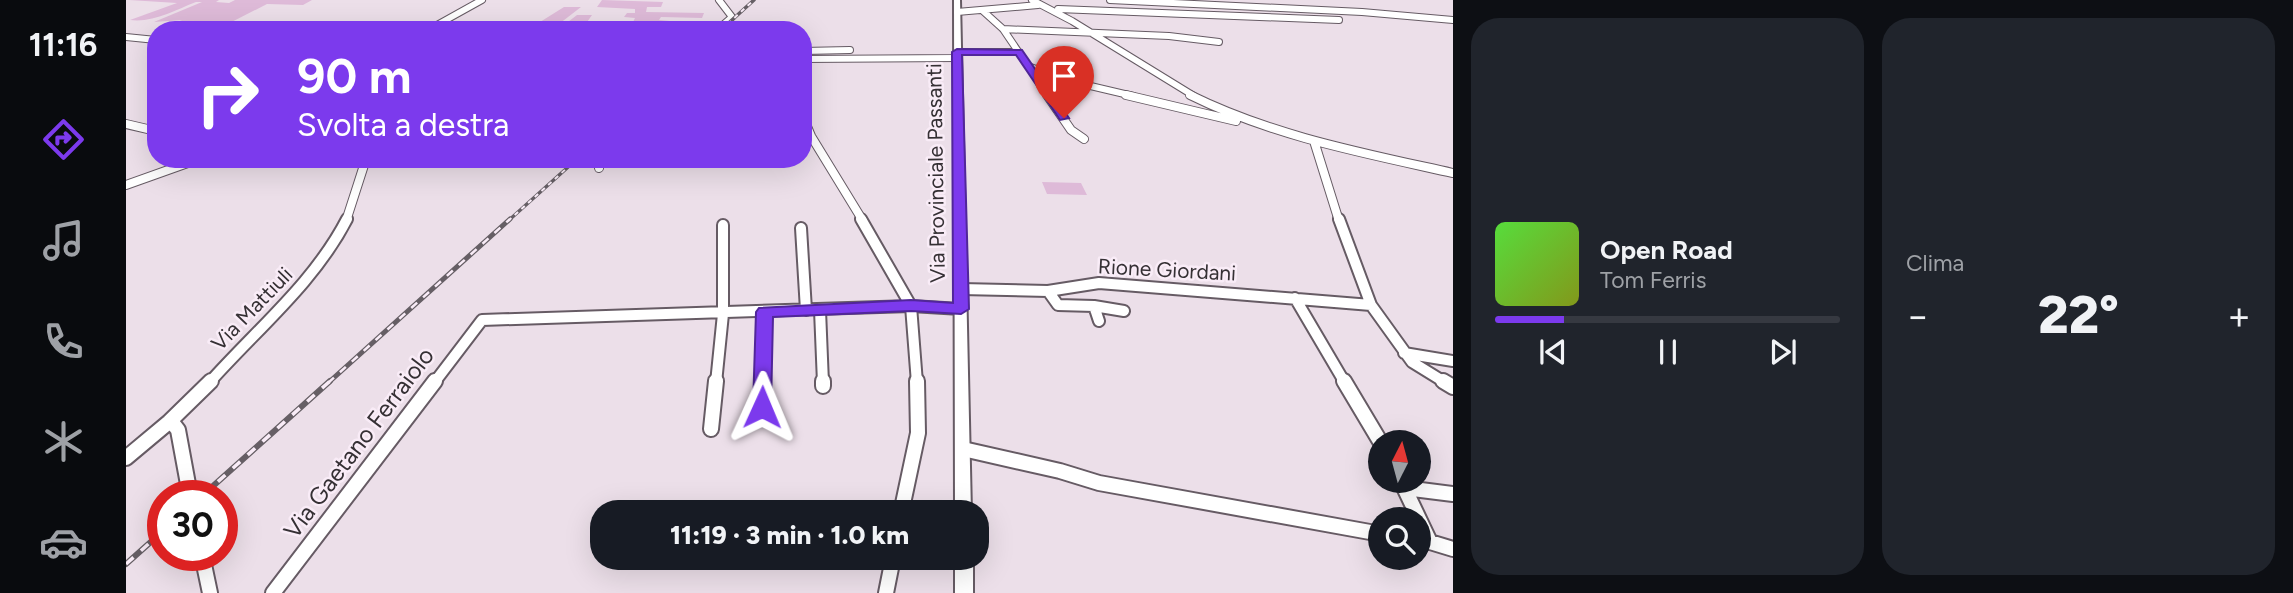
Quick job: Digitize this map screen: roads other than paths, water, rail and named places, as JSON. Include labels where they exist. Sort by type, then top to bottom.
[{"type":"main road","name":"Via Provinciale Passanti","points":[[957,6],[963,500]]},
{"type":"main road","points":[[964,570],[964,593]]},
{"type":"street","points":[[444,21],[482,0]]},
{"type":"street","points":[[719,0],[732,16],[727,21]]},
{"type":"street","points":[[1032,0],[1091,32],[1187,93],[1215,107],[1283,132]]},
{"type":"street","points":[[1110,0],[1353,11],[1453,20]]},
{"type":"street","points":[[1339,0],[1353,11]]},
{"type":"street","points":[[957,6],[983,11],[1006,4],[1339,20]]},
{"type":"street","points":[[983,11],[1003,29],[1071,130],[1084,139]]},
{"type":"street","points":[[1441,25],[1453,26]]},
{"type":"street","points":[[1003,29],[1091,32],[1219,42]]},
{"type":"street","points":[[126,37],[147,39]]},
{"type":"street","points":[[812,48],[850,50]]},
{"type":"street","points":[[812,59],[1019,52]]},
{"type":"street","points":[[1028,66],[1065,80],[1453,173]]},
{"type":"street","points":[[126,124],[147,129]]},
{"type":"street","points":[[812,138],[898,279],[911,306],[916,356],[918,433],[904,500]]},
{"type":"street","points":[[1314,141],[1334,206],[1371,305],[1404,353],[1421,369],[1453,387]]},
{"type":"street","points":[[126,185],[174,168]]},
{"type":"street","name":"Via Mattiuli","points":[[126,458],[172,421],[239,348],[302,287],[331,251],[351,214],[364,168]]},
{"type":"street","points":[[710,429],[723,314],[723,225]]},
{"type":"street","points":[[801,228],[806,310]]},
{"type":"street","name":"Rione Giordani","points":[[961,289],[1048,291],[1099,283],[1371,305]]},
{"type":"street","points":[[1048,291],[1058,305],[1094,306],[1124,311]]},
{"type":"street","points":[[1295,298],[1373,430]]},
{"type":"street","points":[[723,314],[911,306],[961,309]]},
{"type":"street","points":[[1094,306],[1099,321]]},
{"type":"street","points":[[820,310],[822,386]]},
{"type":"street","points":[[762,407],[764,312]]},
{"type":"street","name":"Via Gaetano Ferraiolo","points":[[272,593],[482,320],[723,314]]},
{"type":"street","points":[[1404,353],[1453,361]]},
{"type":"street","points":[[172,421],[178,430],[187,480]]},
{"type":"street","points":[[962,449],[1060,471],[1099,483],[1368,532]]},
{"type":"street","points":[[1432,490],[1453,494]]},
{"type":"street","points":[[1431,543],[1453,549]]},
{"type":"street","points":[[886,593],[891,570]]},
{"type":"street","points":[[205,571],[209,593]]},
{"type":"railway","points":[[731,21],[754,0]]},
{"type":"railway","points":[[508,221],[567,168]]},
{"type":"railway","points":[[328,383],[510,219]]},
{"type":"railway","points":[[220,480],[330,381]]},
{"type":"railway","points":[[126,564],[147,545]]}]
